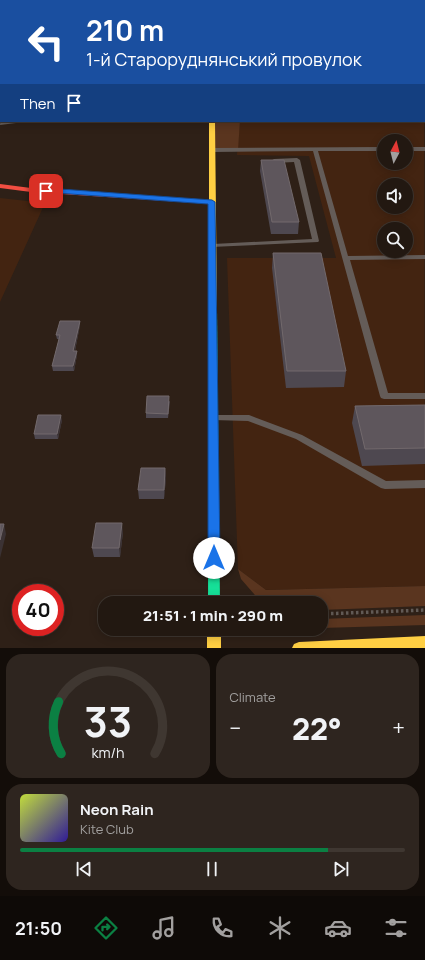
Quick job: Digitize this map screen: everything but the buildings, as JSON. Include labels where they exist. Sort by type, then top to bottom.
[{"type":"street","points":[[212,122],[214,596]]},
{"type":"street","points":[[0,186],[30,190],[212,202]]},
{"type":"street","points":[[214,636],[214,648]]},
{"type":"street","points":[[299,648],[425,642]]},
{"type":"lane","points":[[315,149],[384,396],[425,396]]},
{"type":"lane","points":[[212,150],[377,149]]},
{"type":"lane","points":[[413,149],[425,149]]},
{"type":"lane","points":[[212,246],[316,241],[297,160],[273,161]]},
{"type":"lane","points":[[345,258],[425,257]]},
{"type":"lane","points":[[213,418],[249,418],[299,437],[385,485],[425,484]]},
{"type":"path","points":[[328,614],[425,610]]},
{"type":"shaded area","points":[[213,122],[240,122],[238,150],[212,150]]},
{"type":"shaded area","points":[[240,122],[424,122],[425,586],[266,590],[238,569],[227,258],[336,258],[309,156],[237,155]]},
{"type":"shaded area","points":[[0,198],[45,203],[0,302]]},
{"type":"shaded area","points":[[238,569],[266,590],[425,586],[425,606],[328,610],[328,596],[256,596],[241,579]]},
{"type":"shaded area","points":[[425,615],[425,625],[328,628],[328,619]]},
{"type":"traffic: fast","points":[[213,310],[214,596]]},
{"type":"traffic: slow","points":[[212,122],[213,310]]},
{"type":"traffic: slow","points":[[214,636],[214,648]]},
{"type":"traffic: slow","points":[[299,648],[425,642]]},
{"type":"traffic: jam","points":[[0,186],[31,190],[211,202]]},
{"type":"route","points":[[46,191],[212,202],[214,558]]}]
